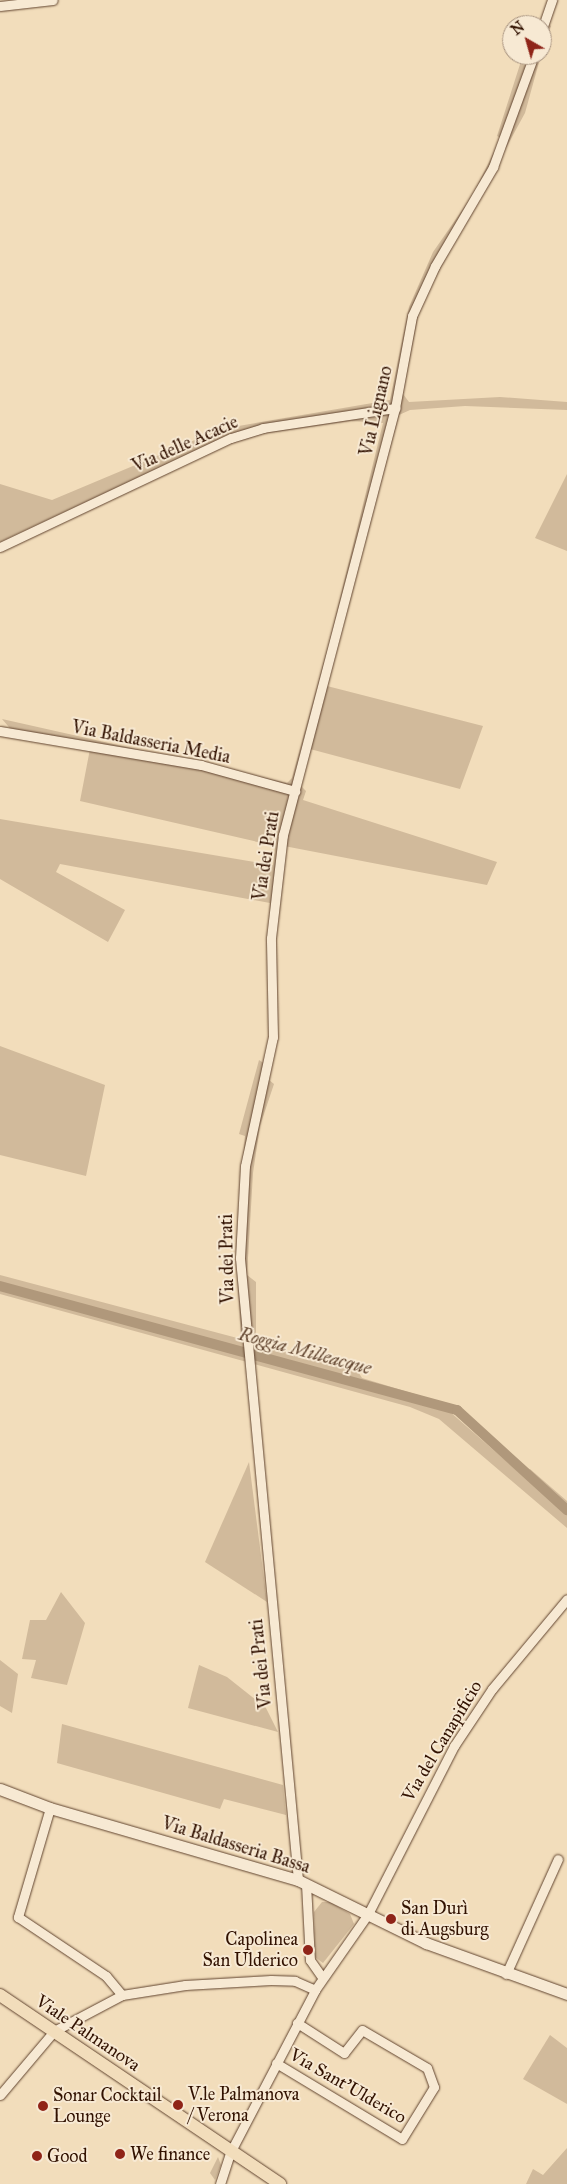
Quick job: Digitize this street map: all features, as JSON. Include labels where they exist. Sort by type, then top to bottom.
[{"type":"main road","name":"Viale Palmanova","points":[[0,1995],[280,2184]]},
{"type":"street","points":[[0,6],[53,0]]},
{"type":"street","points":[[547,15],[552,0]]},
{"type":"street","name":"Via Lignano","points":[[295,791],[395,408],[412,316],[435,266],[493,167],[530,65]]},
{"type":"street","name":"Via delle Acacie","points":[[0,548],[231,438],[263,428],[395,408]]},
{"type":"street","name":"Via Baldasseria Media","points":[[0,730],[201,765],[295,791]]},
{"type":"street","name":"Via dei Prati","points":[[295,791],[283,835],[271,938],[273,1037],[245,1166],[240,1258],[247,1351],[302,1882]]},
{"type":"street","name":"Via del Canapificio","points":[[368,1914],[472,1718],[567,1599]]},
{"type":"street","name":"Via Baldasseria Bassa","points":[[0,1789],[50,1808],[302,1882],[426,1943],[506,1974],[567,1994]]},
{"type":"street","points":[[50,1808],[18,1917],[106,1976],[122,1995]]},
{"type":"street","points":[[506,1974],[558,1859]]},
{"type":"street","points":[[302,1882],[310,1960],[322,1977]]},
{"type":"street","name":"Via Sant'Ulderico","points":[[220,2184],[231,2151],[322,1977],[368,1914]]},
{"type":"street","points":[[0,2095],[54,2031],[122,1995],[245,1981],[295,1981],[315,1990]]},
{"type":"street","name":"Via Sant'Ulderico","points":[[276,2063],[402,2139],[434,2087],[427,2068],[362,2030],[344,2053],[297,2023]]},
{"type":"shaded area","points":[[520,65],[538,65],[525,113],[420,306],[403,394],[409,402],[500,397],[567,402],[567,410],[465,406],[410,410],[399,415],[327,686],[483,726],[460,789],[310,749],[300,785],[306,791],[303,800],[497,862],[487,885],[284,846],[274,945],[278,1022],[269,1080],[274,1084],[260,1126],[253,1173],[247,1275],[256,1282],[256,1344],[357,1370],[362,1378],[451,1405],[449,1411],[523,1476],[530,1469],[567,1501],[567,1528],[439,1419],[410,1407],[0,1294],[0,1275],[241,1339],[236,1249],[245,1136],[239,1134],[259,1060],[265,1064],[270,1035],[270,903],[60,864],[56,872],[125,910],[108,942],[0,879],[0,819],[273,865],[275,846],[80,801],[90,749],[14,733],[2,719],[287,783],[292,778],[329,643],[383,423],[351,421],[262,434],[227,445],[224,437],[0,542],[0,484],[52,500],[221,429],[390,400],[409,307],[433,252],[472,196],[501,138],[497,136]]},
{"type":"shaded area","points":[[567,474],[567,551],[535,538]]},
{"type":"shaded area","points":[[0,1046],[105,1085],[86,1176],[0,1155]]},
{"type":"shaded area","points":[[249,1462],[267,1602],[205,1562]]},
{"type":"shaded area","points":[[61,1592],[85,1623],[67,1685],[31,1678],[36,1660],[22,1659],[30,1620],[46,1620]]},
{"type":"shaded area","points":[[0,1660],[18,1674],[12,1713],[0,1706]]},
{"type":"shaded area","points":[[199,1665],[227,1677],[266,1708],[278,1732],[188,1708]]},
{"type":"shaded area","points":[[62,1724],[283,1785],[286,1815],[224,1799],[220,1809],[57,1763]]},
{"type":"shaded area","points":[[322,1902],[330,1902],[350,1914],[354,1924],[323,1963],[315,1957],[314,1912]]},
{"type":"shaded area","points":[[550,2035],[567,2048],[567,2104],[523,2079]]},
{"type":"shaded area","points":[[567,2148],[567,2184],[526,2184],[533,2169],[543,2175]]},
{"type":"shaded area","points":[[218,2157],[221,2165],[215,2180],[210,2173]]},
{"type":"waterway","name":"Roggia Milleacque","points":[[0,1286],[457,1410],[567,1510]]},
{"type":"place","name":"San Durì di Augsburg","points":[[391,1919]]},
{"type":"place","name":"Capolinea San Ulderico","points":[[308,1950]]},
{"type":"place","name":"V.le Palmanova / Verona","points":[[178,2105]]},
{"type":"place","name":"Sonar Cocktail Lounge","points":[[43,2106]]},
{"type":"place","name":"We finance","points":[[120,2154]]},
{"type":"place","name":"Good","points":[[37,2156]]}]
